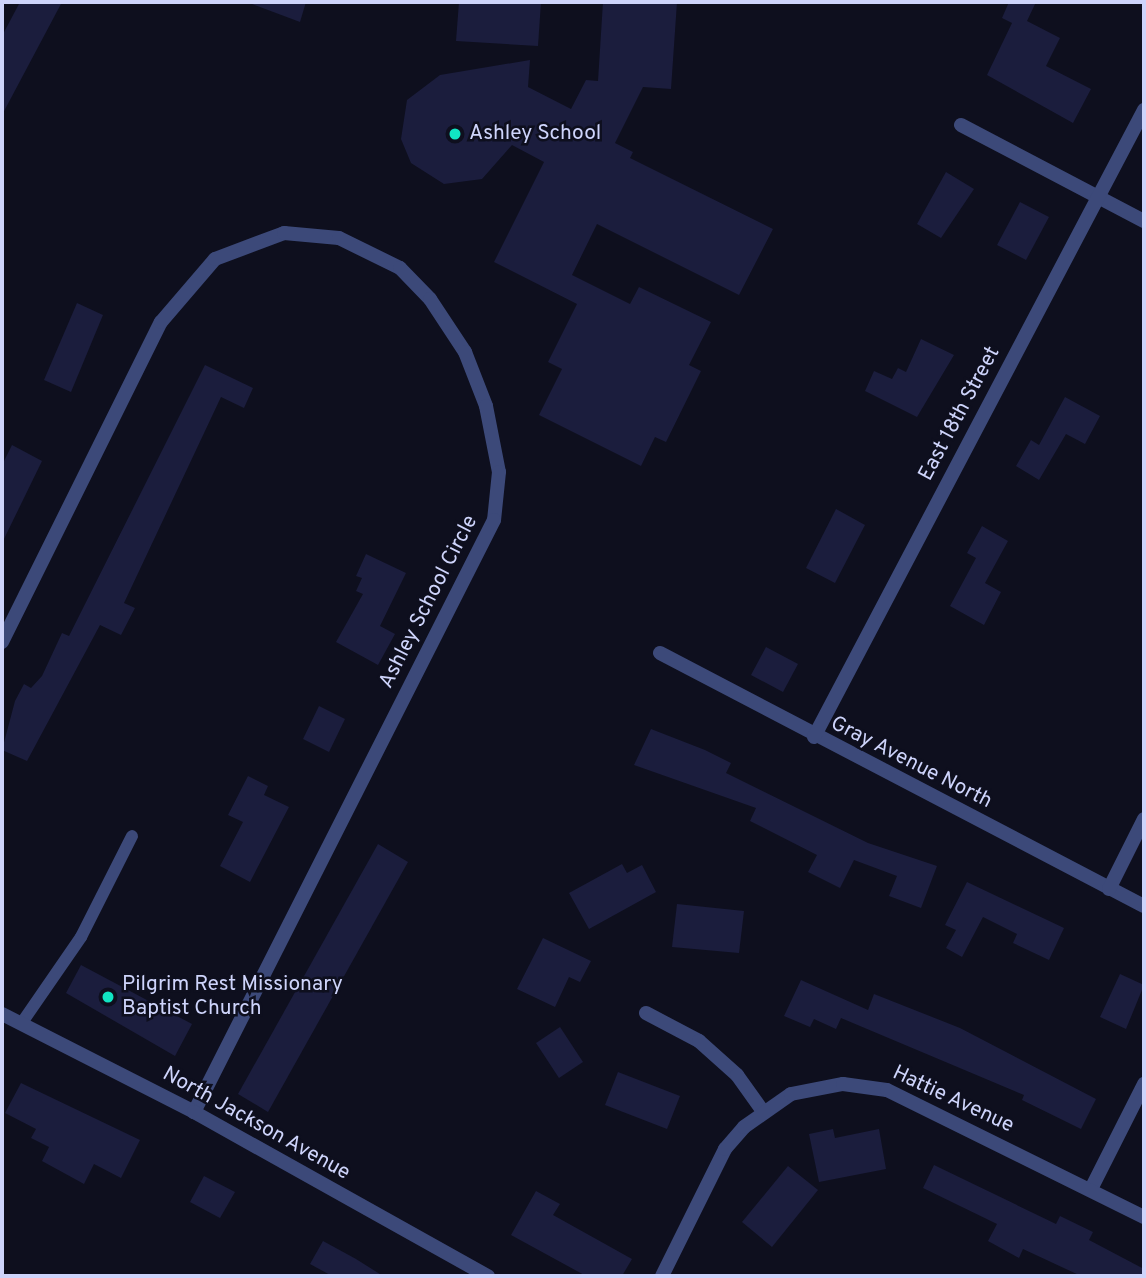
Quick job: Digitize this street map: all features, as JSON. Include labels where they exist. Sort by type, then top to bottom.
[{"type":"street","name":"East 18th Street","points":[[814,737],[1144,110]]},
{"type":"street","points":[[961,125],[1144,220]]},
{"type":"street","name":"Ashley School Circle","points":[[2,642],[161,322],[215,259],[284,233],[339,237],[390,261],[430,299],[466,352],[486,406],[499,472],[494,520],[194,1112]]},
{"type":"street","name":"Gray Avenue North","points":[[660,653],[814,737],[1144,906]]},
{"type":"street","points":[[1109,889],[1144,819]]},
{"type":"street","points":[[646,1013],[699,1041],[762,1110]]},
{"type":"street","name":"North Jackson Avenue","points":[[2,1014],[194,1112],[488,1276]]},
{"type":"street","name":"Hattie Avenue","points":[[662,1276],[724,1149],[762,1110],[792,1094],[865,1084],[1091,1189],[1144,1217]]},
{"type":"street","points":[[1091,1189],[1144,1084]]},
{"type":"lane","points":[[21,1024],[81,937],[132,836]]},
{"type":"building","points":[[20,2],[62,2],[2,115],[2,36]]},
{"type":"building","points":[[247,2],[306,2],[300,22]]},
{"type":"building","points":[[459,2],[541,2],[538,46],[456,41]]},
{"type":"building","points":[[603,2],[677,2],[671,89],[643,87],[615,143],[633,152],[630,158],[773,229],[739,295],[597,224],[572,275],[630,304],[639,287],[711,322],[689,365],[701,371],[666,442],[655,437],[641,466],[539,415],[562,369],[548,362],[577,304],[494,262],[544,162],[512,145],[482,179],[444,184],[411,163],[401,139],[407,100],[440,75],[530,60],[528,87],[571,109],[586,80],[598,81]]},
{"type":"building","points":[[1009,2],[1036,2],[1027,21],[1060,38],[1046,66],[1091,89],[1073,123],[987,75],[1012,23],[1002,18]]},
{"type":"building","points":[[946,172],[974,189],[941,238],[917,224]]},
{"type":"building","points":[[1020,202],[1049,217],[1026,260],[997,245]]},
{"type":"building","points":[[77,303],[103,315],[71,392],[44,380]]},
{"type":"building","points":[[921,339],[954,355],[917,417],[865,391],[874,371],[892,379],[898,368],[906,372]]},
{"type":"building","points":[[205,365],[253,388],[244,408],[221,397],[124,603],[135,608],[121,635],[100,625],[27,761],[2,750],[15,701],[24,684],[31,688],[42,676],[62,633],[69,636]]},
{"type":"building","points":[[1065,397],[1100,416],[1085,444],[1066,434],[1039,480],[1016,466],[1031,440],[1039,445]]},
{"type":"building","points":[[12,445],[42,461],[2,543],[2,465]]},
{"type":"building","points":[[836,509],[865,525],[835,583],[806,568]]},
{"type":"building","points":[[982,526],[1008,541],[985,583],[1001,592],[984,625],[950,606],[976,558],[967,553]]},
{"type":"building","points":[[366,554],[406,573],[380,626],[395,634],[378,665],[336,642],[363,594],[356,591],[362,578],[356,576]]},
{"type":"building","points":[[766,647],[798,664],[783,692],[751,675]]},
{"type":"building","points":[[319,706],[345,719],[329,752],[303,739]]},
{"type":"building","points":[[651,729],[731,763],[726,773],[868,843],[937,866],[921,908],[889,896],[897,876],[854,860],[840,888],[808,872],[817,855],[750,821],[756,808],[634,765]]},
{"type":"building","points":[[248,776],[268,786],[264,795],[289,807],[250,882],[220,866],[243,822],[228,815]]},
{"type":"building","points":[[378,844],[408,862],[268,1112],[238,1094]]},
{"type":"building","points":[[622,864],[627,873],[642,865],[656,892],[589,929],[569,893]]},
{"type":"building","points":[[967,882],[1064,928],[1049,960],[1013,943],[1017,934],[983,917],[962,957],[946,948],[956,930],[945,925]]},
{"type":"building","points":[[677,904],[744,911],[739,953],[672,947]]},
{"type":"building","points":[[543,938],[591,961],[580,982],[569,977],[555,1007],[517,989]]},
{"type":"building","points":[[81,965],[192,1024],[175,1056],[66,993]]},
{"type":"building","points":[[1120,974],[1144,985],[1126,1029],[1100,1017]]},
{"type":"building","points":[[801,980],[868,1010],[874,994],[960,1028],[1096,1099],[1081,1129],[1022,1100],[1024,1095],[841,1018],[836,1029],[814,1019],[810,1027],[784,1016]]},
{"type":"building","points":[[560,1027],[583,1062],[559,1078],[536,1043]]},
{"type":"building","points":[[618,1072],[680,1096],[667,1129],[605,1105]]},
{"type":"building","points":[[21,1083],[140,1140],[121,1178],[94,1164],[84,1184],[42,1161],[49,1147],[31,1138],[36,1129],[5,1113]]},
{"type":"building","points":[[833,1129],[835,1138],[879,1129],[886,1169],[819,1182],[809,1134]]},
{"type":"building","points":[[934,1165],[1056,1224],[1060,1216],[1093,1232],[1089,1240],[1144,1269],[1144,1276],[1081,1276],[1023,1249],[1019,1258],[988,1241],[997,1224],[923,1188]]},
{"type":"building","points":[[788,1166],[818,1190],[772,1247],[742,1222]]},
{"type":"building","points":[[204,1176],[235,1192],[220,1218],[190,1202]]},
{"type":"building","points":[[536,1191],[560,1204],[553,1215],[632,1259],[622,1276],[586,1276],[511,1235]]},
{"type":"building","points":[[323,1241],[383,1276],[332,1276],[310,1264]]},
{"type":"place","name":"Ashley School","points":[[455,134]]},
{"type":"place","name":"Pilgrim Rest Missionary Baptist Church","points":[[108,997]]}]
